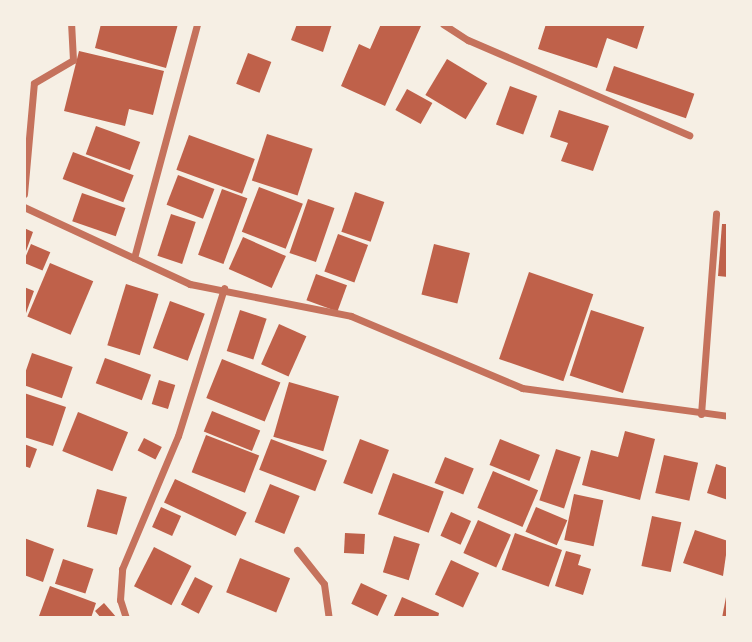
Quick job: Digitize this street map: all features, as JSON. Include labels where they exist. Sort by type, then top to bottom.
[{"type":"street","points":[[24,194],[34,83],[73,60],[71,24]]},
{"type":"street","points":[[134,258],[197,24]]},
{"type":"street","points":[[443,24],[468,40],[689,135]]},
{"type":"street","points":[[24,207],[190,284],[223,288],[351,316],[522,388],[727,416]]},
{"type":"street","points":[[701,414],[716,214]]},
{"type":"street","points":[[126,618],[120,600],[122,569],[178,436],[223,288]]},
{"type":"street","points":[[297,550],[324,584],[329,618]]},
{"type":"building","points":[[101,24],[178,24],[166,68],[95,48]]},
{"type":"building","points":[[297,24],[332,24],[323,52],[291,40]]},
{"type":"building","points":[[381,24],[421,26],[385,106],[341,86],[359,44],[370,49]]},
{"type":"building","points":[[546,24],[645,24],[637,49],[607,38],[597,68],[538,49]]},
{"type":"building","points":[[79,51],[164,71],[153,115],[129,109],[125,126],[64,111]]},
{"type":"building","points":[[248,53],[271,62],[260,93],[236,84]]},
{"type":"building","points":[[447,59],[487,83],[466,119],[425,95]]},
{"type":"building","points":[[614,66],[694,94],[686,118],[606,91]]},
{"type":"building","points":[[510,86],[537,96],[523,134],[496,125]]},
{"type":"building","points":[[407,89],[432,103],[421,124],[395,110]]},
{"type":"building","points":[[559,110],[609,126],[593,171],[561,161],[568,143],[550,137]]},
{"type":"building","points":[[96,126],[140,142],[130,170],[86,154]]},
{"type":"building","points":[[267,134],[313,149],[298,195],[252,181]]},
{"type":"building","points":[[189,135],[255,159],[242,194],[176,170]]},
{"type":"building","points":[[73,152],[134,175],[123,202],[63,179]]},
{"type":"building","points":[[178,175],[214,189],[203,219],[167,205]]},
{"type":"building","points":[[259,187],[303,204],[286,249],[242,232]]},
{"type":"building","points":[[222,189],[247,198],[223,264],[198,255]]},
{"type":"building","points":[[355,192],[384,202],[371,242],[341,232]]},
{"type":"building","points":[[82,193],[125,208],[116,236],[72,221]]},
{"type":"building","points":[[308,199],[334,208],[316,262],[289,253]]},
{"type":"building","points":[[171,214],[196,222],[182,264],[157,256]]},
{"type":"building","points":[[722,224],[728,224],[728,277],[718,276]]},
{"type":"building","points":[[24,228],[33,232],[25,254],[24,254]]},
{"type":"building","points":[[338,234],[368,245],[354,283],[324,272]]},
{"type":"building","points":[[243,237],[286,256],[272,288],[229,269]]},
{"type":"building","points":[[31,244],[50,252],[43,271],[24,263]]},
{"type":"building","points":[[434,244],[470,253],[457,303],[421,294]]},
{"type":"building","points":[[50,263],[93,281],[71,335],[27,316]]},
{"type":"building","points":[[529,272],[593,294],[563,381],[499,359]]},
{"type":"building","points":[[316,274],[347,285],[337,312],[306,300]]},
{"type":"building","points":[[126,284],[159,294],[140,355],[107,345]]},
{"type":"building","points":[[24,287],[34,291],[25,316],[24,316]]},
{"type":"building","points":[[170,301],[205,314],[188,361],[153,348]]},
{"type":"building","points":[[240,310],[267,319],[253,360],[227,351]]},
{"type":"building","points":[[591,310],[644,327],[623,393],[570,376]]},
{"type":"building","points":[[279,324],[306,336],[289,376],[261,364]]},
{"type":"building","points":[[32,353],[73,367],[62,398],[24,385],[24,376]]},
{"type":"building","points":[[105,358],[151,375],[142,400],[96,383]]},
{"type":"building","points":[[222,359],[280,383],[265,422],[206,398]]},
{"type":"building","points":[[159,380],[175,385],[168,409],[152,404]]},
{"type":"building","points":[[289,382],[339,396],[323,451],[273,437]]},
{"type":"building","points":[[24,393],[66,407],[53,446],[24,437]]},
{"type":"building","points":[[212,411],[260,430],[252,451],[204,431]]},
{"type":"building","points":[[78,412],[128,432],[112,471],[62,451]]},
{"type":"building","points":[[625,431],[655,439],[640,500],[582,485],[591,450],[618,457]]},
{"type":"building","points":[[206,435],[259,455],[245,493],[192,472]]},
{"type":"building","points":[[144,438],[162,447],[155,460],[138,450]]},
{"type":"building","points":[[271,439],[327,461],[315,491],[259,470]]},
{"type":"building","points":[[360,439],[389,450],[372,494],[343,483]]},
{"type":"building","points":[[500,439],[540,455],[529,481],[490,465]]},
{"type":"building","points":[[24,444],[37,449],[30,468],[24,466]]},
{"type":"building","points":[[556,449],[581,457],[564,508],[539,500]]},
{"type":"building","points":[[664,455],[698,463],[689,501],[655,493]]},
{"type":"building","points":[[445,457],[474,469],[463,495],[435,483]]},
{"type":"building","points":[[716,464],[728,468],[728,500],[707,493]]},
{"type":"building","points":[[493,471],[538,490],[522,527],[477,508]]},
{"type":"building","points":[[393,473],[444,491],[429,533],[378,514]]},
{"type":"building","points":[[175,479],[247,512],[236,536],[164,503]]},
{"type":"building","points":[[270,484],[300,496],[284,534],[255,522]]},
{"type":"building","points":[[97,489],[127,497],[117,535],[87,527]]},
{"type":"building","points":[[574,494],[603,500],[594,546],[564,540]]},
{"type":"building","points":[[161,507],[181,516],[172,536],[152,527]]},
{"type":"building","points":[[536,507],[567,520],[557,545],[525,532]]},
{"type":"building","points":[[451,512],[471,521],[461,545],[440,536]]},
{"type":"building","points":[[652,516],[681,522],[671,572],[641,566]]},
{"type":"building","points":[[478,520],[511,535],[496,568],[463,553]]},
{"type":"building","points":[[695,530],[728,541],[723,576],[683,563]]},
{"type":"building","points":[[345,533],[365,534],[364,554],[344,553]]},
{"type":"building","points":[[515,533],[562,550],[549,587],[502,570]]},
{"type":"building","points":[[394,536],[420,544],[409,580],[383,572]]},
{"type":"building","points":[[24,538],[54,549],[43,582],[24,575]]},
{"type":"building","points":[[154,547],[191,566],[171,605],[134,586]]},
{"type":"building","points":[[566,551],[581,555],[578,565],[591,569],[583,595],[555,586]]},
{"type":"building","points":[[240,558],[290,578],[276,613],[226,592]]},
{"type":"building","points":[[63,559],[93,569],[85,594],[55,584]]},
{"type":"building","points":[[451,560],[479,573],[463,608],[435,594]]},
{"type":"building","points":[[195,577],[213,586],[199,614],[181,605]]},
{"type":"building","points":[[361,583],[387,595],[378,616],[351,604]]},
{"type":"building","points":[[50,586],[96,603],[91,618],[39,616]]},
{"type":"building","points":[[402,597],[439,613],[438,618],[393,618]]},
{"type":"building","points":[[726,597],[728,618],[722,618]]},
{"type":"building","points":[[104,603],[117,618],[101,618],[95,611]]}]
